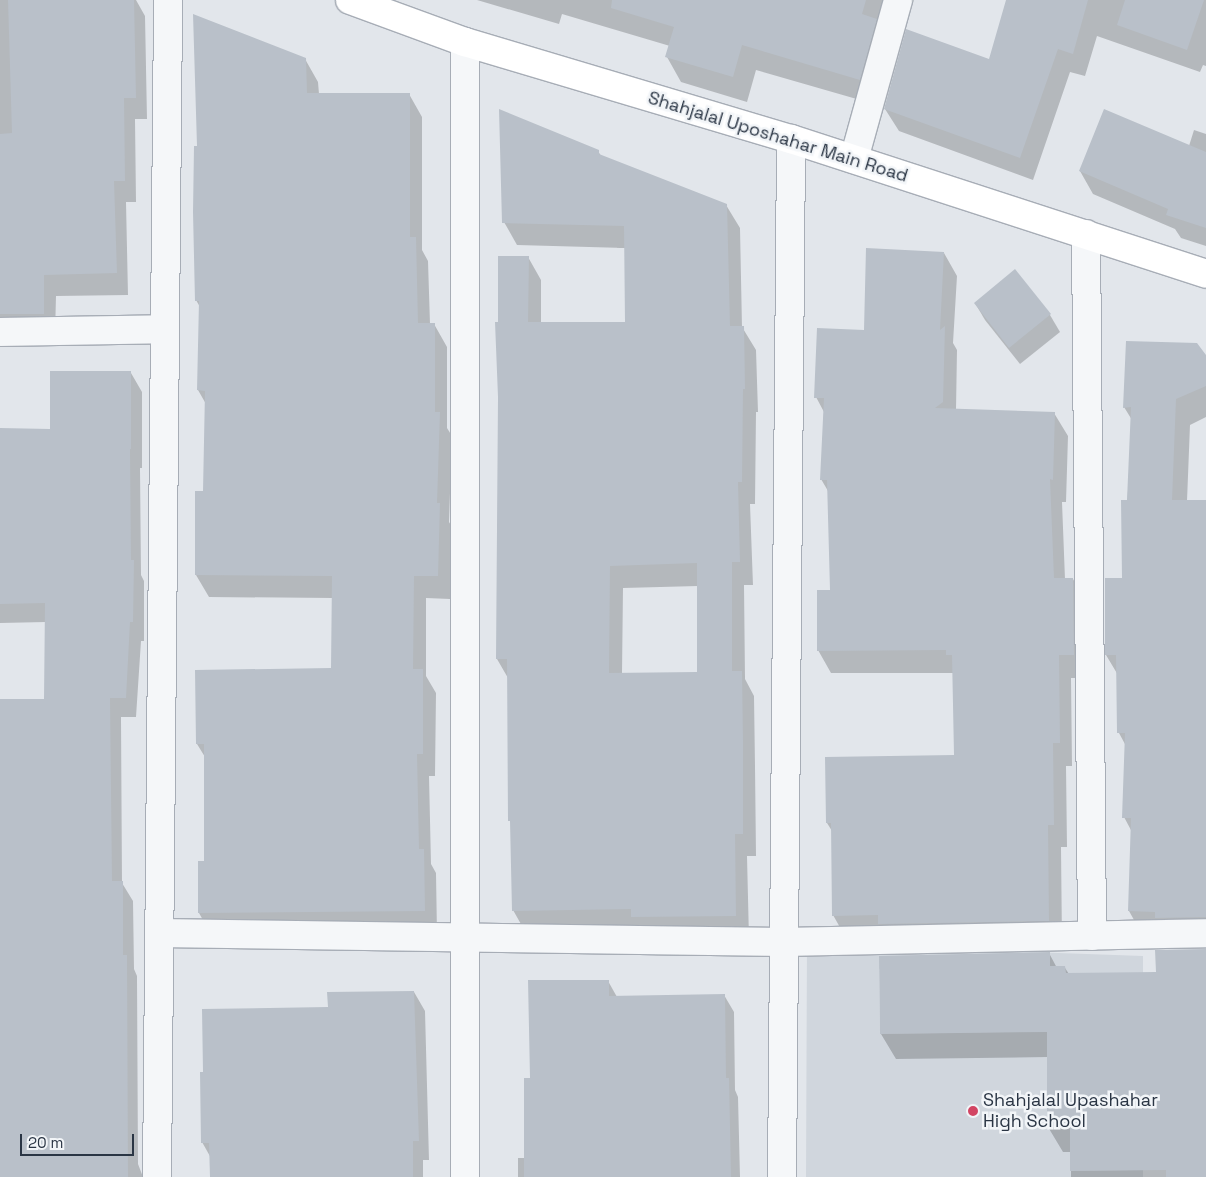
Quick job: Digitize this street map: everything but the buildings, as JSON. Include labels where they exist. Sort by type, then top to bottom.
[{"type":"main road","name":"Shahjalal Uposhahar Main Road","points":[[350,0],[465,42],[791,139],[1206,274]]},
{"type":"street","points":[[157,1177],[168,0]]},
{"type":"street","points":[[854,159],[898,0]]},
{"type":"street","points":[[465,42],[465,1177]]},
{"type":"street","points":[[782,1177],[791,139]]},
{"type":"street","points":[[1086,234],[1092,936]]},
{"type":"street","points":[[0,332],[164,330]]},
{"type":"street","points":[[159,933],[784,942],[1206,933]]},
{"type":"shaded area","points":[[807,944],[1143,956],[1143,1177],[806,1177]],"holes":[[[1065,967],[1066,1031],[880,1034],[879,969]],[[1133,973],[1135,1170],[1070,1171],[1070,1127],[1047,1127],[1047,1088]]]},
{"type":"place","name":"Shahjalal Upashahar High School","points":[[973,1111]]}]
